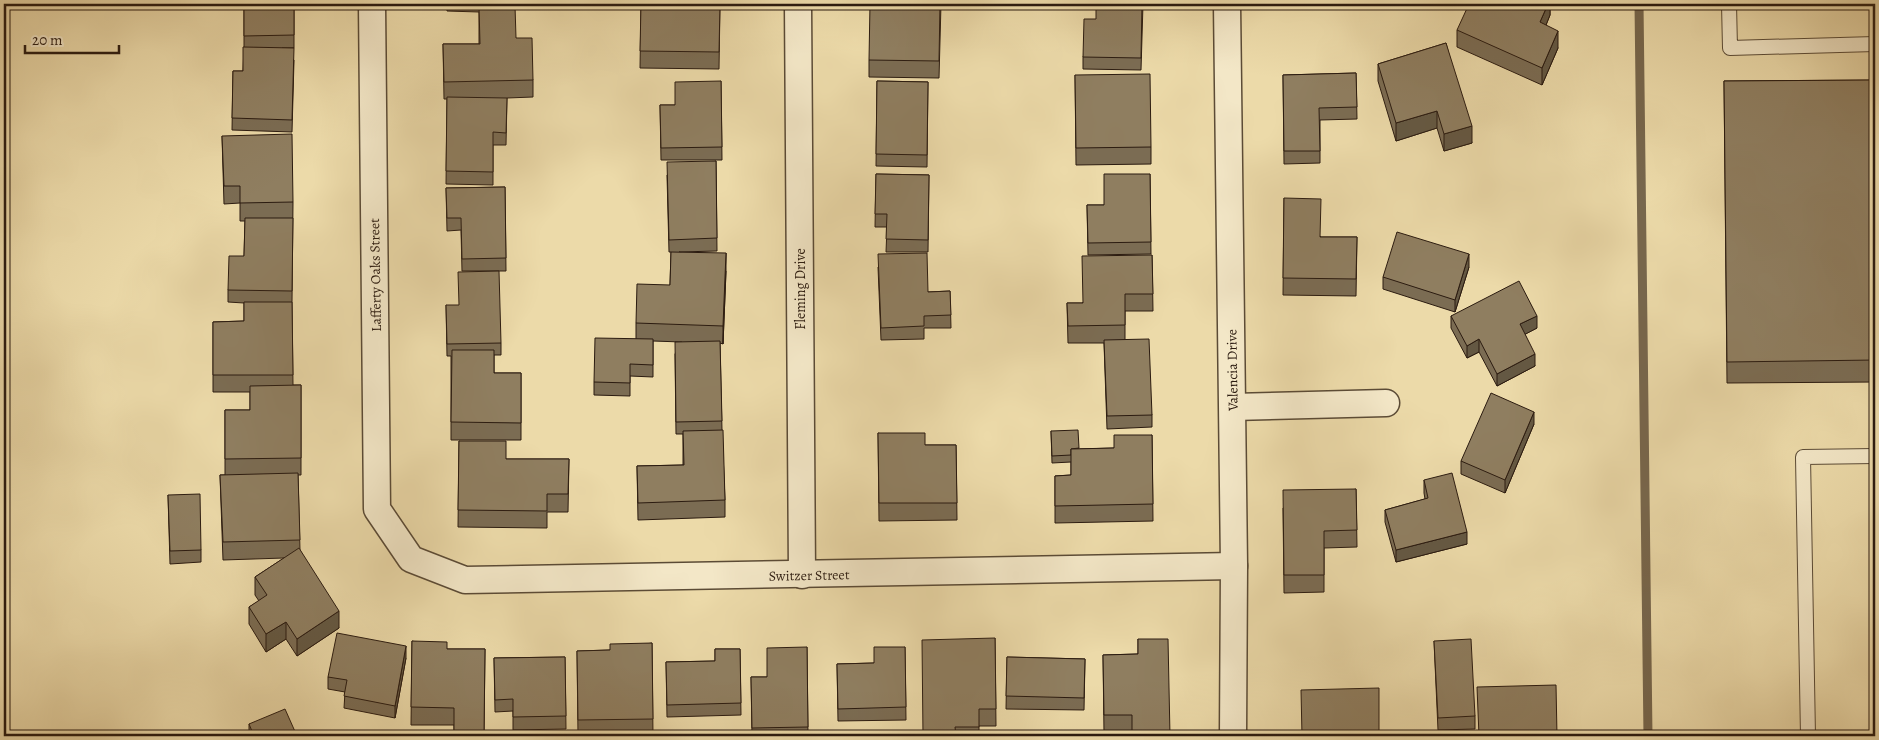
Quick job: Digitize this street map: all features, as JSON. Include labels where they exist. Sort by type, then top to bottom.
[{"type":"street","name":"Lafferty Oaks Street","points":[[372,4],[377,509],[397,539]]},
{"type":"street","name":"Fleming Drive","points":[[798,4],[802,575]]},
{"type":"street","name":"Valencia Drive","points":[[1227,4],[1233,406],[1233,736]]},
{"type":"street","points":[[1233,406],[1386,403]]},
{"type":"street","name":"Switzer Street","points":[[397,539],[410,559],[464,580],[1234,566]]},
{"type":"lane","points":[[1729,4],[1730,48],[1875,44]]},
{"type":"lane","points":[[1808,736],[1803,457],[1875,456]]},
{"type":"building","points":[[244,4],[294,4],[294,35],[244,36]]},
{"type":"building","points":[[641,4],[720,4],[719,52],[640,51]]},
{"type":"building","points":[[870,4],[940,4],[939,61],[869,60]]},
{"type":"building","points":[[1096,4],[1142,4],[1141,58],[1083,57],[1084,19],[1096,19]]},
{"type":"building","points":[[1469,4],[1548,4],[1540,22],[1558,31],[1542,68],[1457,30]]},
{"type":"building","points":[[515,6],[516,38],[532,38],[533,80],[444,82],[443,44],[480,44],[479,7]]},
{"type":"building","points":[[1446,43],[1472,126],[1444,134],[1437,111],[1396,123],[1378,64]]},
{"type":"building","points":[[243,47],[294,48],[292,120],[232,118],[233,71],[243,71]]},
{"type":"building","points":[[1356,73],[1357,107],[1319,108],[1320,151],[1284,151],[1283,75]]},
{"type":"building","points":[[1150,74],[1151,147],[1076,148],[1075,75]]},
{"type":"building","points":[[1875,80],[1875,360],[1727,362],[1724,81]]},
{"type":"building","points":[[721,81],[722,147],[661,148],[660,105],[675,105],[675,82]]},
{"type":"building","points":[[877,81],[928,82],[927,155],[876,154]]},
{"type":"building","points":[[447,97],[507,98],[506,133],[493,132],[493,172],[446,171]]},
{"type":"building","points":[[292,134],[293,202],[240,203],[240,186],[224,186],[222,136]]},
{"type":"building","points":[[716,161],[717,238],[669,240],[667,162]]},
{"type":"building","points":[[876,174],[929,175],[928,240],[886,239],[887,214],[875,214]]},
{"type":"building","points":[[1104,174],[1150,174],[1151,242],[1088,243],[1087,205],[1104,205]]},
{"type":"building","points":[[505,187],[506,258],[462,259],[461,218],[447,218],[446,188]]},
{"type":"building","points":[[1284,198],[1321,199],[1320,237],[1357,237],[1356,279],[1283,278]]},
{"type":"building","points":[[245,218],[293,218],[292,291],[228,290],[229,256],[244,256]]},
{"type":"building","points":[[1397,232],[1469,254],[1455,300],[1383,277]]},
{"type":"building","points":[[671,252],[726,253],[723,326],[636,323],[637,284],[670,285]]},
{"type":"building","points":[[927,253],[928,292],[950,291],[951,315],[924,316],[924,326],[881,328],[878,254]]},
{"type":"building","points":[[1152,255],[1153,294],[1125,294],[1125,325],[1068,326],[1067,303],[1083,303],[1082,256]]},
{"type":"building","points":[[499,271],[501,343],[447,344],[446,305],[459,305],[458,272]]},
{"type":"building","points":[[1519,281],[1537,316],[1520,324],[1535,354],[1497,374],[1479,339],[1467,346],[1451,316]]},
{"type":"building","points":[[244,302],[292,302],[293,375],[213,375],[213,322],[244,321]]},
{"type":"building","points":[[595,338],[653,339],[653,365],[630,364],[630,383],[594,382]]},
{"type":"building","points":[[1149,339],[1152,415],[1107,416],[1104,340]]},
{"type":"building","points":[[720,341],[722,421],[676,422],[675,342]]},
{"type":"building","points":[[452,350],[494,350],[494,373],[521,373],[521,423],[451,422]]},
{"type":"building","points":[[301,385],[301,458],[225,459],[225,410],[250,410],[250,386]]},
{"type":"building","points":[[1491,393],[1534,412],[1505,480],[1461,461]]},
{"type":"building","points":[[723,430],[725,500],[638,503],[637,466],[684,465],[683,431]]},
{"type":"building","points":[[1078,430],[1079,448],[1071,449],[1071,455],[1052,456],[1051,431]]},
{"type":"building","points":[[878,433],[925,433],[925,445],[956,445],[957,503],[879,503]]},
{"type":"building","points":[[1114,435],[1152,435],[1153,504],[1055,506],[1055,476],[1071,475],[1071,449],[1114,448]]},
{"type":"building","points":[[459,441],[506,441],[506,459],[569,459],[568,494],[547,494],[547,511],[458,510]]},
{"type":"building","points":[[298,473],[300,540],[223,542],[220,475]]},
{"type":"building","points":[[1452,473],[1467,532],[1396,550],[1385,510],[1428,498],[1424,480]]},
{"type":"building","points":[[1356,489],[1357,530],[1324,531],[1324,575],[1284,575],[1283,490]]},
{"type":"building","points":[[200,494],[201,550],[170,551],[168,495]]},
{"type":"building","points":[[299,548],[339,611],[297,639],[286,622],[266,634],[249,607],[267,595],[255,577]]},
{"type":"building","points":[[337,633],[406,646],[395,706],[344,696],[347,680],[328,677]]},
{"type":"building","points":[[995,638],[996,709],[979,709],[979,727],[955,727],[956,736],[923,736],[922,640]]},
{"type":"building","points":[[1138,639],[1168,639],[1170,736],[1132,736],[1132,715],[1104,715],[1103,655],[1138,654]]},
{"type":"building","points":[[1471,639],[1475,716],[1438,718],[1434,641]]},
{"type":"building","points":[[412,641],[447,642],[447,649],[485,649],[484,733],[454,733],[454,708],[411,707]]},
{"type":"building","points":[[652,643],[653,719],[578,720],[577,651],[610,650],[610,644]]},
{"type":"building","points":[[807,647],[808,727],[752,728],[751,677],[767,677],[767,648]]},
{"type":"building","points":[[874,647],[905,647],[906,707],[838,709],[837,664],[874,663]]},
{"type":"building","points":[[715,649],[740,649],[741,703],[667,705],[666,662],[715,661]]},
{"type":"building","points":[[565,657],[566,716],[513,717],[513,699],[495,700],[494,658]]},
{"type":"building","points":[[1007,657],[1085,659],[1084,698],[1006,696]]},
{"type":"building","points":[[1556,685],[1557,736],[1479,736],[1477,687]]},
{"type":"building","points":[[1379,688],[1379,736],[1302,736],[1301,690]]},
{"type":"building","points":[[285,709],[297,736],[254,736],[249,724]]},
{"type":"building","points":[[617,732],[617,736],[579,736],[579,733]]},
{"type":"waterway","points":[[1639,4],[1648,736]]}]
